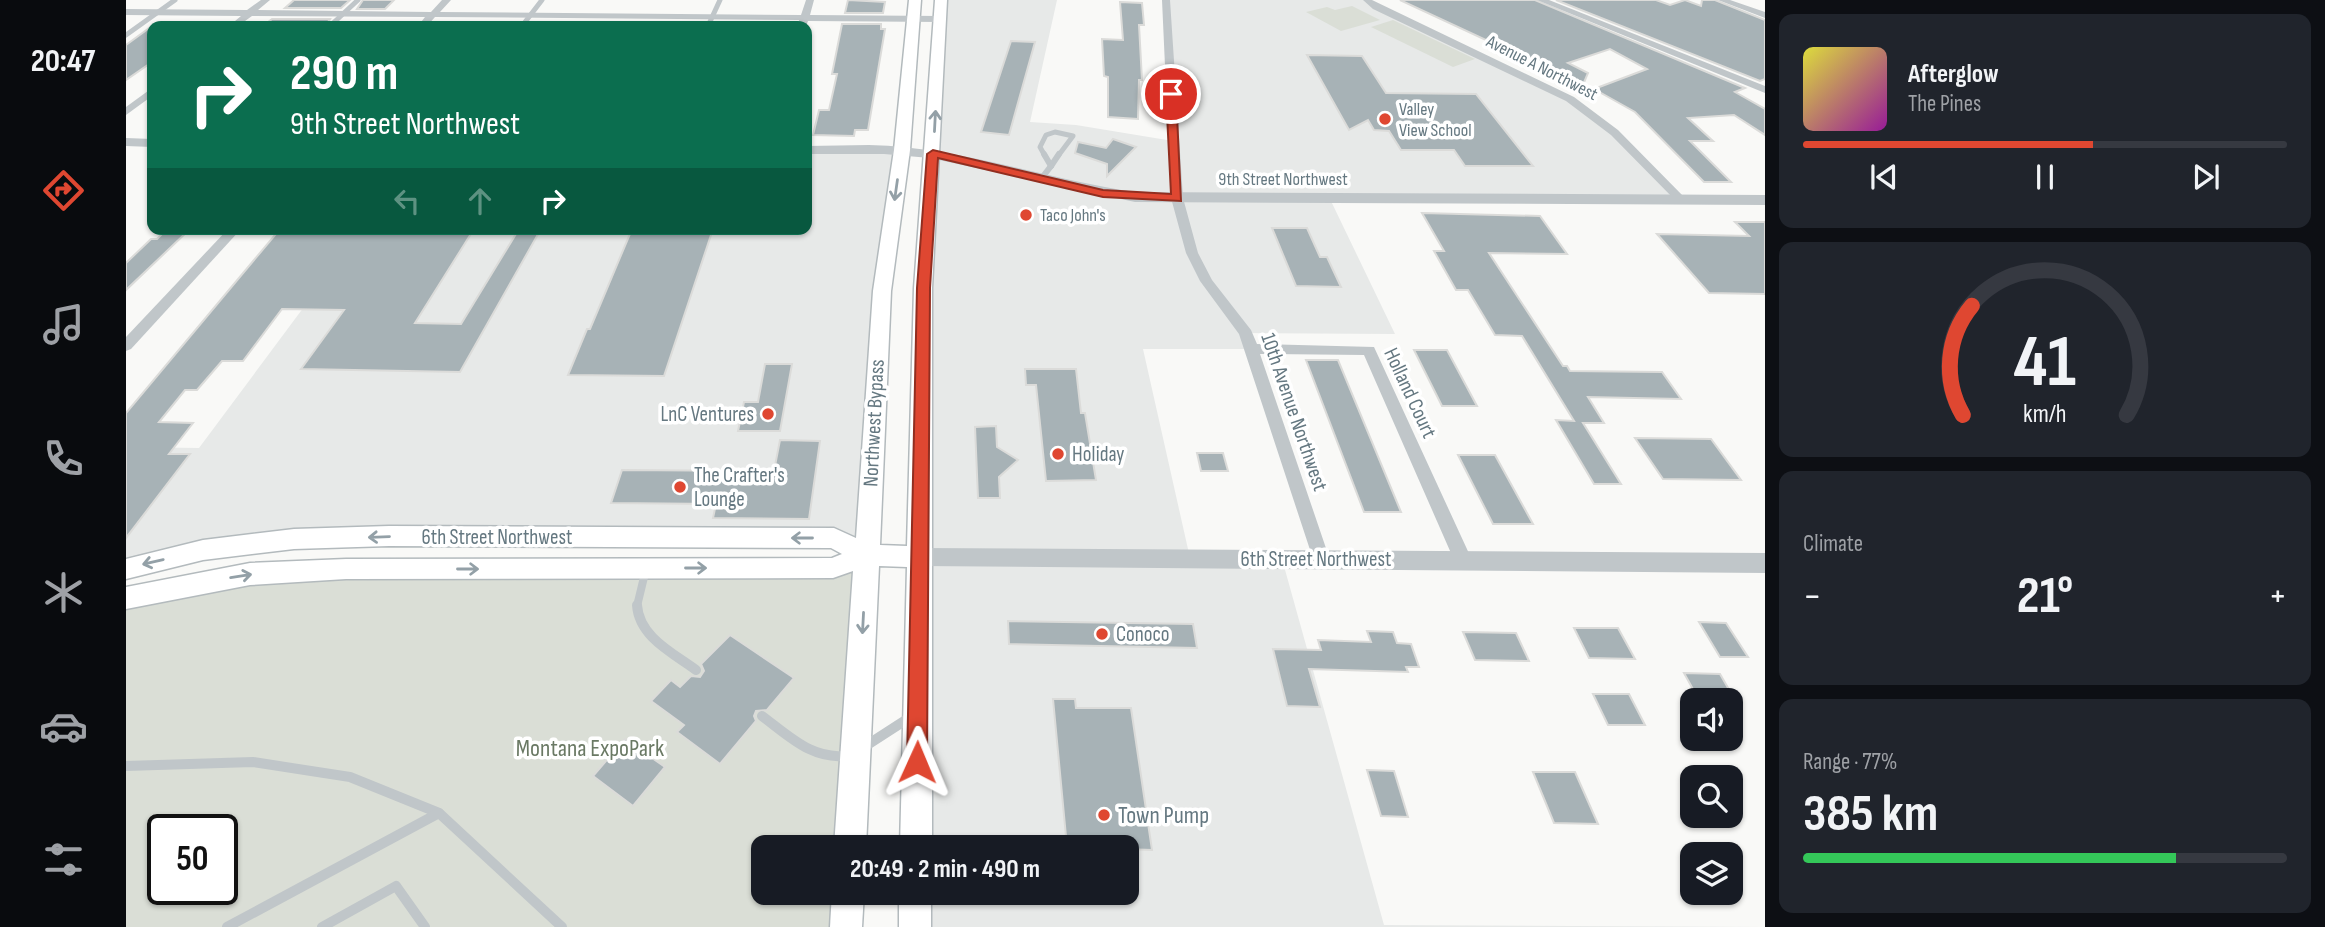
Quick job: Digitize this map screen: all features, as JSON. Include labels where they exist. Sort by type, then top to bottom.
[{"type":"main road","name":"Northwest Bypass","points":[[851,835],[882,291],[902,150],[914,9]]},
{"type":"main road","points":[[916,835],[923,288],[941,10]]},
{"type":"main road","name":"6th Street Northwest","points":[[126,569],[203,550],[294,539],[389,536],[834,538],[867,555]]},
{"type":"main road","name":"6th Street Northwest","points":[[126,598],[250,574],[346,569],[833,568],[867,555],[920,556]]},
{"type":"main road","points":[[846,927],[847,905]]},
{"type":"main road","points":[[915,905],[915,927]]},
{"type":"street","points":[[240,21],[266,0]]},
{"type":"street","points":[[427,21],[447,0]]},
{"type":"street","points":[[803,21],[810,0]]},
{"type":"street","name":"10th Avenue Northwest","points":[[1166,0],[1177,198],[1192,253],[1201,272],[1246,332],[1321,560]]},
{"type":"street","name":"Avenue A Northwest","points":[[1367,0],[1570,99],[1597,116],[1625,140],[1680,199]]},
{"type":"street","points":[[1541,0],[1765,90]]},
{"type":"street","points":[[1723,0],[1765,15]]},
{"type":"street","points":[[812,21],[914,9],[941,10]]},
{"type":"street","points":[[126,12],[433,15],[620,12],[711,21]]},
{"type":"street","points":[[615,21],[620,12]]},
{"type":"street","points":[[126,112],[147,95]]},
{"type":"street","points":[[126,142],[147,143]]},
{"type":"street","name":"9th Street Northwest","points":[[812,150],[902,150],[933,154],[1103,194],[1177,198],[1765,200]]},
{"type":"street","points":[[126,346],[229,235]]},
{"type":"street","name":"Holland Court","points":[[1251,349],[1369,350],[1463,560]]},
{"type":"street","name":"6th Street Northwest","points":[[920,556],[1765,563]]},
{"type":"lane","points":[[126,35],[175,0]]},
{"type":"lane","points":[[335,21],[358,0]]},
{"type":"lane","points":[[526,21],[542,0]]},
{"type":"lane","points":[[711,21],[720,0]]},
{"type":"lane","points":[[1041,179],[1051,166],[1073,136],[1055,132],[1046,135],[1040,146],[1051,166]]},
{"type":"lane","points":[[646,569],[637,602],[640,621],[649,635],[696,670]]},
{"type":"lane","points":[[761,716],[820,756],[837,760],[856,752],[918,712]]},
{"type":"lane","points":[[126,766],[253,762],[350,777],[439,813],[562,927]]},
{"type":"lane","points":[[227,927],[439,813]]},
{"type":"lane","points":[[322,927],[396,886],[425,927]]},
{"type":"shaded area","points":[[941,0],[1057,0],[1030,122],[1076,125],[1173,141],[1166,0],[1367,0],[1570,99],[1625,140],[1680,199],[1330,199],[1395,334],[1246,333],[1251,349],[1143,349],[1190,558],[1282,559],[1384,925],[1765,927],[915,927],[915,905],[1139,905],[1139,835],[916,835],[923,288]]},
{"type":"shaded area","points":[[812,150],[902,150],[867,555],[834,538],[389,536],[126,569],[126,447],[199,448],[358,235],[812,235]]},
{"type":"green space","points":[[1352,6],[1380,20],[1341,31],[1306,12],[1327,7],[1335,10]]},
{"type":"green space","points":[[1393,20],[1475,59],[1453,67],[1371,27]]},
{"type":"green space","name":"Montana ExpoPark","points":[[867,555],[851,835],[751,835],[751,905],[847,905],[846,927],[126,927],[126,598],[250,574],[833,568]]},
{"type":"building","points":[[294,0],[350,0],[341,8],[285,8]]},
{"type":"building","points":[[363,0],[394,0],[385,9],[357,9]]},
{"type":"building","points":[[848,0],[885,2],[883,13],[845,13]]},
{"type":"building","points":[[1400,0],[1535,0],[1745,88],[1735,92],[1765,109],[1765,135],[1734,115],[1688,118],[1713,141],[1690,141],[1731,182],[1704,182],[1635,112],[1594,89],[1647,69],[1610,49],[1568,63],[1588,73],[1583,85]]},
{"type":"building","points":[[1556,0],[1656,0],[1670,5],[1685,0],[1701,6],[1702,0],[1715,0],[1765,20],[1765,79],[1760,81]]},
{"type":"building","points":[[1120,2],[1142,3],[1144,25],[1139,25],[1142,80],[1139,80],[1138,119],[1108,117],[1108,77],[1104,76],[1102,39],[1123,40]]},
{"type":"building","points":[[272,19],[330,19],[329,21],[269,21]]},
{"type":"building","points":[[842,24],[881,24],[881,29],[885,29],[868,130],[855,130],[854,136],[813,135],[819,110],[829,110],[837,74],[832,74]]},
{"type":"building","points":[[147,30],[147,65],[126,80],[126,45]]},
{"type":"building","points":[[1011,41],[1035,42],[1009,135],[981,132]]},
{"type":"building","points":[[1307,55],[1362,56],[1386,93],[1476,94],[1533,166],[1465,166],[1454,150],[1401,150],[1389,131],[1374,130],[1368,120],[1349,130]]},
{"type":"building","points":[[1113,139],[1136,147],[1107,176],[1107,164],[1075,153],[1078,142],[1106,148]]},
{"type":"building","points":[[1422,213],[1540,216],[1567,254],[1489,253],[1563,366],[1567,366],[1570,371],[1662,372],[1681,399],[1588,397],[1604,423],[1583,423],[1621,484],[1594,484],[1556,420],[1574,421],[1522,336],[1495,335],[1468,290],[1456,290],[1434,251],[1444,251]]},
{"type":"building","points":[[1735,222],[1765,222],[1765,294],[1709,293],[1657,234],[1749,236]]},
{"type":"building","points":[[1272,228],[1307,228],[1320,257],[1327,257],[1341,287],[1296,286]]},
{"type":"building","points":[[161,235],[184,235],[126,290],[126,263],[151,239],[157,239]]},
{"type":"building","points":[[275,235],[470,235],[415,323],[461,324],[515,235],[538,235],[460,372],[301,369],[344,310],[282,309],[243,361],[222,361],[197,390],[185,390],[159,422],[193,423],[169,454],[190,454],[126,538],[126,413]]},
{"type":"building","points":[[629,235],[711,235],[664,376],[568,375],[587,329],[590,329]]},
{"type":"building","points":[[1414,350],[1447,350],[1477,406],[1442,406]]},
{"type":"building","points":[[1306,360],[1338,360],[1401,512],[1364,512]]},
{"type":"building","points":[[765,364],[792,364],[780,431],[738,431],[744,402],[758,402]]},
{"type":"building","points":[[1025,369],[1076,369],[1081,413],[1085,413],[1096,480],[1046,481],[1036,385],[1026,385]]},
{"type":"building","name":"Holiday","points":[[996,426],[997,447],[1018,460],[999,477],[1000,498],[978,498],[975,427]]},
{"type":"building","points":[[1635,438],[1711,439],[1741,480],[1663,479]]},
{"type":"building","points":[[780,440],[820,441],[809,519],[713,518],[716,504],[611,503],[622,470],[774,471]]},
{"type":"building","points":[[1197,453],[1223,453],[1228,471],[1201,471]]},
{"type":"building","points":[[1458,455],[1495,455],[1533,524],[1493,524]]},
{"type":"building","name":"Conoco","points":[[1008,621],[1193,624],[1197,648],[1009,644]]},
{"type":"building","points":[[1699,622],[1726,623],[1748,657],[1720,657]]},
{"type":"building","points":[[1574,628],[1618,628],[1635,659],[1589,658]]},
{"type":"building","points":[[1367,631],[1393,632],[1397,643],[1411,644],[1419,667],[1406,667],[1408,672],[1309,669],[1320,707],[1287,706],[1273,649],[1321,650],[1318,640],[1371,642]]},
{"type":"building","points":[[1463,632],[1516,633],[1529,661],[1475,660]]},
{"type":"building","points":[[730,635],[794,678],[767,710],[756,711],[756,721],[720,764],[677,732],[684,725],[651,701],[671,680],[680,687],[691,676],[700,677],[704,671],[701,664]]},
{"type":"building","points":[[1684,673],[1720,674],[1728,688],[1692,688]]},
{"type":"building","points":[[1593,694],[1629,694],[1645,725],[1608,725]]},
{"type":"building","points":[[1053,699],[1075,699],[1076,708],[1131,708],[1152,850],[1139,850],[1139,835],[1066,835]]},
{"type":"building","points":[[625,739],[665,767],[633,806],[593,776]]},
{"type":"building","points":[[1367,770],[1394,771],[1408,817],[1381,816]]},
{"type":"building","points":[[1533,772],[1575,772],[1598,824],[1554,823]]},
{"type":"place","name":"Valley View School","points":[[1385,119]]},
{"type":"place","name":"Taco John's","points":[[1026,215]]},
{"type":"place","name":"LnC Ventures","points":[[768,414]]},
{"type":"place","name":"Holiday","points":[[1058,454]]},
{"type":"place","name":"The Crafter's Lounge","points":[[680,487]]},
{"type":"place","name":"Conoco","points":[[1102,634]]},
{"type":"place","name":"Town Pump","points":[[1104,815]]},
{"type":"route","points":[[917,762],[923,288],[933,154],[1103,194],[1177,198],[1171,94]]}]
